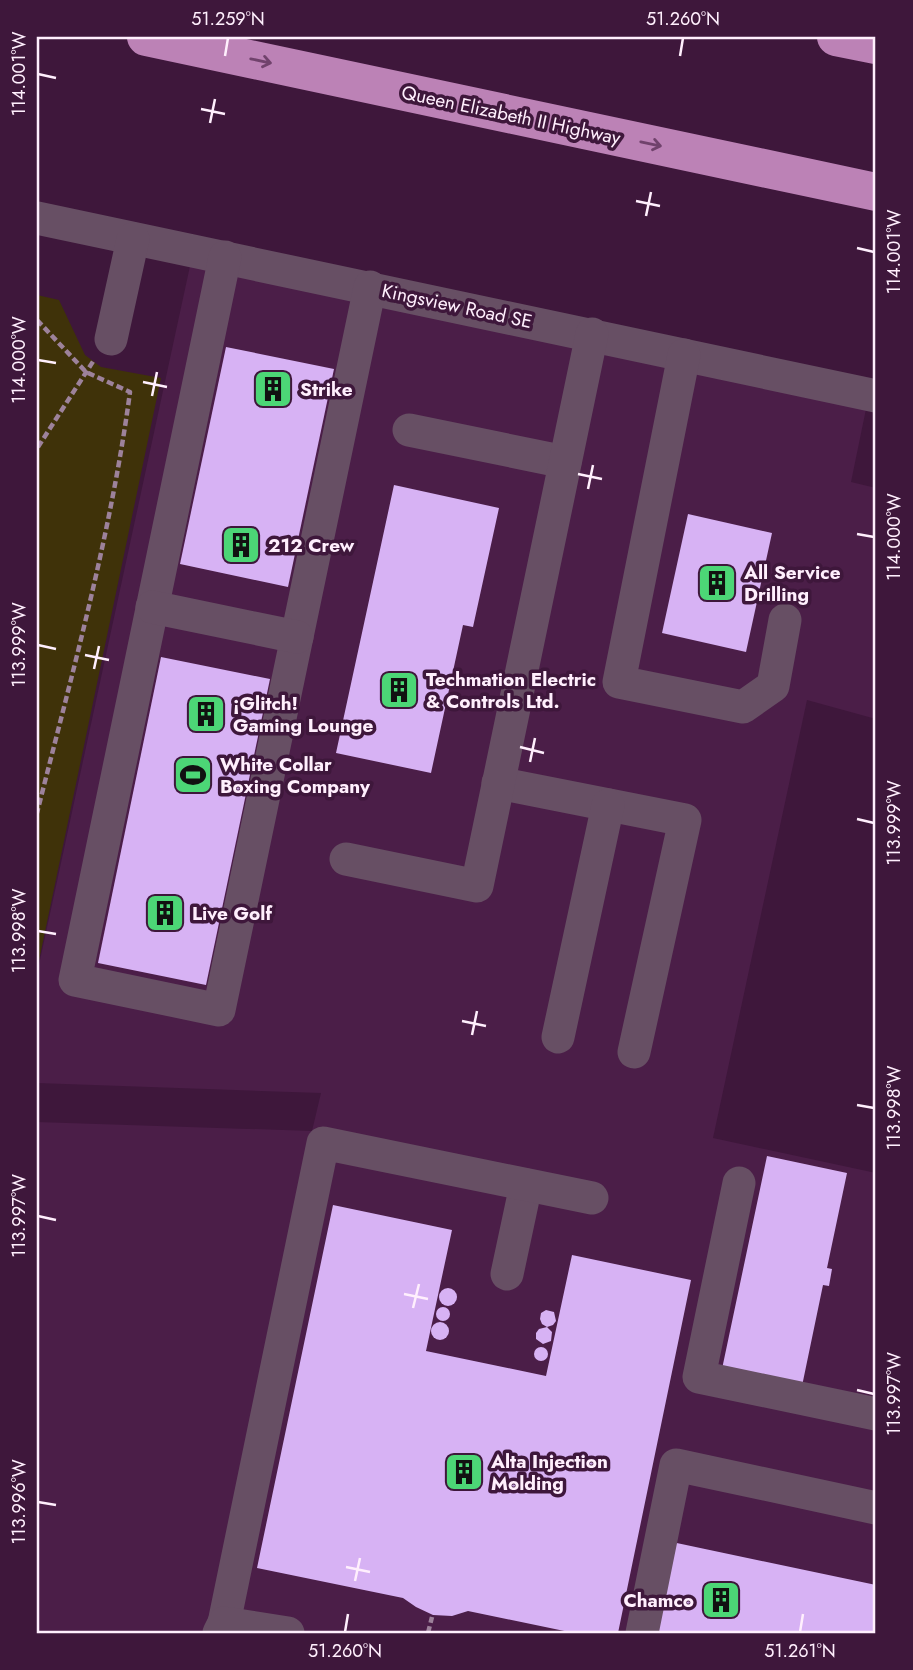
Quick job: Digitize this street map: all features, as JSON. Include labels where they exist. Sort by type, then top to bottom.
[{"type":"highway","name":"Queen Elizabeth II Highway","points":[[146,37],[876,192]]},
{"type":"highway","points":[[836,37],[876,45]]},
{"type":"street","name":"Kingsview Road SE","points":[[37,218],[876,396]]},
{"type":"street","points":[[111,339],[132,239]]},
{"type":"street","points":[[225,257],[75,980],[101,986],[219,1010],[370,287]]},
{"type":"street","points":[[346,859],[477,886],[592,334]]},
{"type":"street","points":[[684,355],[618,682],[743,707],[773,686],[785,620]]},
{"type":"street","points":[[409,430],[565,462]]},
{"type":"street","points":[[152,607],[297,638]]},
{"type":"street","points":[[498,783],[685,820],[634,1052]]},
{"type":"street","points":[[558,1037],[608,805]]},
{"type":"street","points":[[288,1633],[221,1628],[323,1143],[592,1198]]},
{"type":"street","points":[[739,1183],[699,1377],[876,1414]]},
{"type":"street","points":[[507,1274],[526,1185]]},
{"type":"street","points":[[642,1633],[676,1465],[876,1508]]},
{"type":"path","points":[[37,320],[86,372],[130,392],[122,450],[96,574],[37,813]]},
{"type":"path","points":[[38,447],[86,372],[111,339]]},
{"type":"path","points":[[428,1633],[432,1617]]},
{"type":"shaded area","points":[[190,266],[866,409],[851,482],[876,488],[876,719],[807,700],[713,1138],[876,1173],[876,1633],[37,1633],[37,1122],[312,1131],[321,1093],[37,1083],[37,974]]},
{"type":"shaded area","points":[[37,295],[59,300],[85,355],[101,367],[161,378],[37,970]]},
{"type":"building","points":[[226,347],[334,369],[288,587],[180,564]]},
{"type":"building","name":"Techmation Electric & Controls Ltd.","points":[[394,485],[499,508],[473,627],[463,625],[431,773],[336,753]]},
{"type":"building","name":"All Service Drilling","points":[[688,514],[772,533],[746,652],[662,633]]},
{"type":"building","points":[[161,657],[270,679],[206,985],[98,963]]},
{"type":"building","points":[[767,1156],[847,1173],[827,1268],[832,1269],[829,1286],[823,1285],[802,1386],[722,1369]]},
{"type":"building","name":"Alta Injection Molding","points":[[333,1205],[452,1230],[426,1351],[546,1376],[572,1255],[691,1280],[618,1633],[574,1633],[468,1611],[452,1616],[433,1615],[403,1598],[257,1568]]},
{"type":"building","points":[[448,1288],[454,1291],[457,1297],[454,1303],[448,1306],[442,1303],[439,1297],[442,1291]]},
{"type":"building","points":[[443,1307],[448,1309],[448,1319],[443,1321],[438,1319],[436,1314],[438,1309]]},
{"type":"building","points":[[546,1310],[554,1312],[556,1321],[547,1327],[540,1319],[541,1313]]},
{"type":"building","points":[[440,1322],[446,1325],[449,1331],[446,1337],[440,1340],[434,1337],[431,1331],[434,1325]]},
{"type":"building","points":[[547,1327],[552,1332],[551,1341],[543,1344],[536,1339],[536,1333]]},
{"type":"building","points":[[541,1347],[546,1349],[546,1359],[541,1361],[536,1359],[534,1354],[536,1349]]},
{"type":"building","name":"Chamco","points":[[672,1542],[876,1585],[876,1633],[653,1633]]},
{"type":"place","name":"Strike","points":[[273,389]]},
{"type":"place","name":"212 Crew","points":[[241,545]]},
{"type":"place","name":"All Service Drilling","points":[[717,583]]},
{"type":"place","name":"Techmation Electric & Controls Ltd.","points":[[399,690]]},
{"type":"place","name":"¡Glitch! Gaming Lounge","points":[[206,714]]},
{"type":"place","name":"White Collar Boxing Company","points":[[193,775]]},
{"type":"place","name":"Live Golf","points":[[165,913]]},
{"type":"place","name":"Alta Injection Molding","points":[[464,1472]]},
{"type":"place","name":"Chamco","points":[[721,1600]]}]
